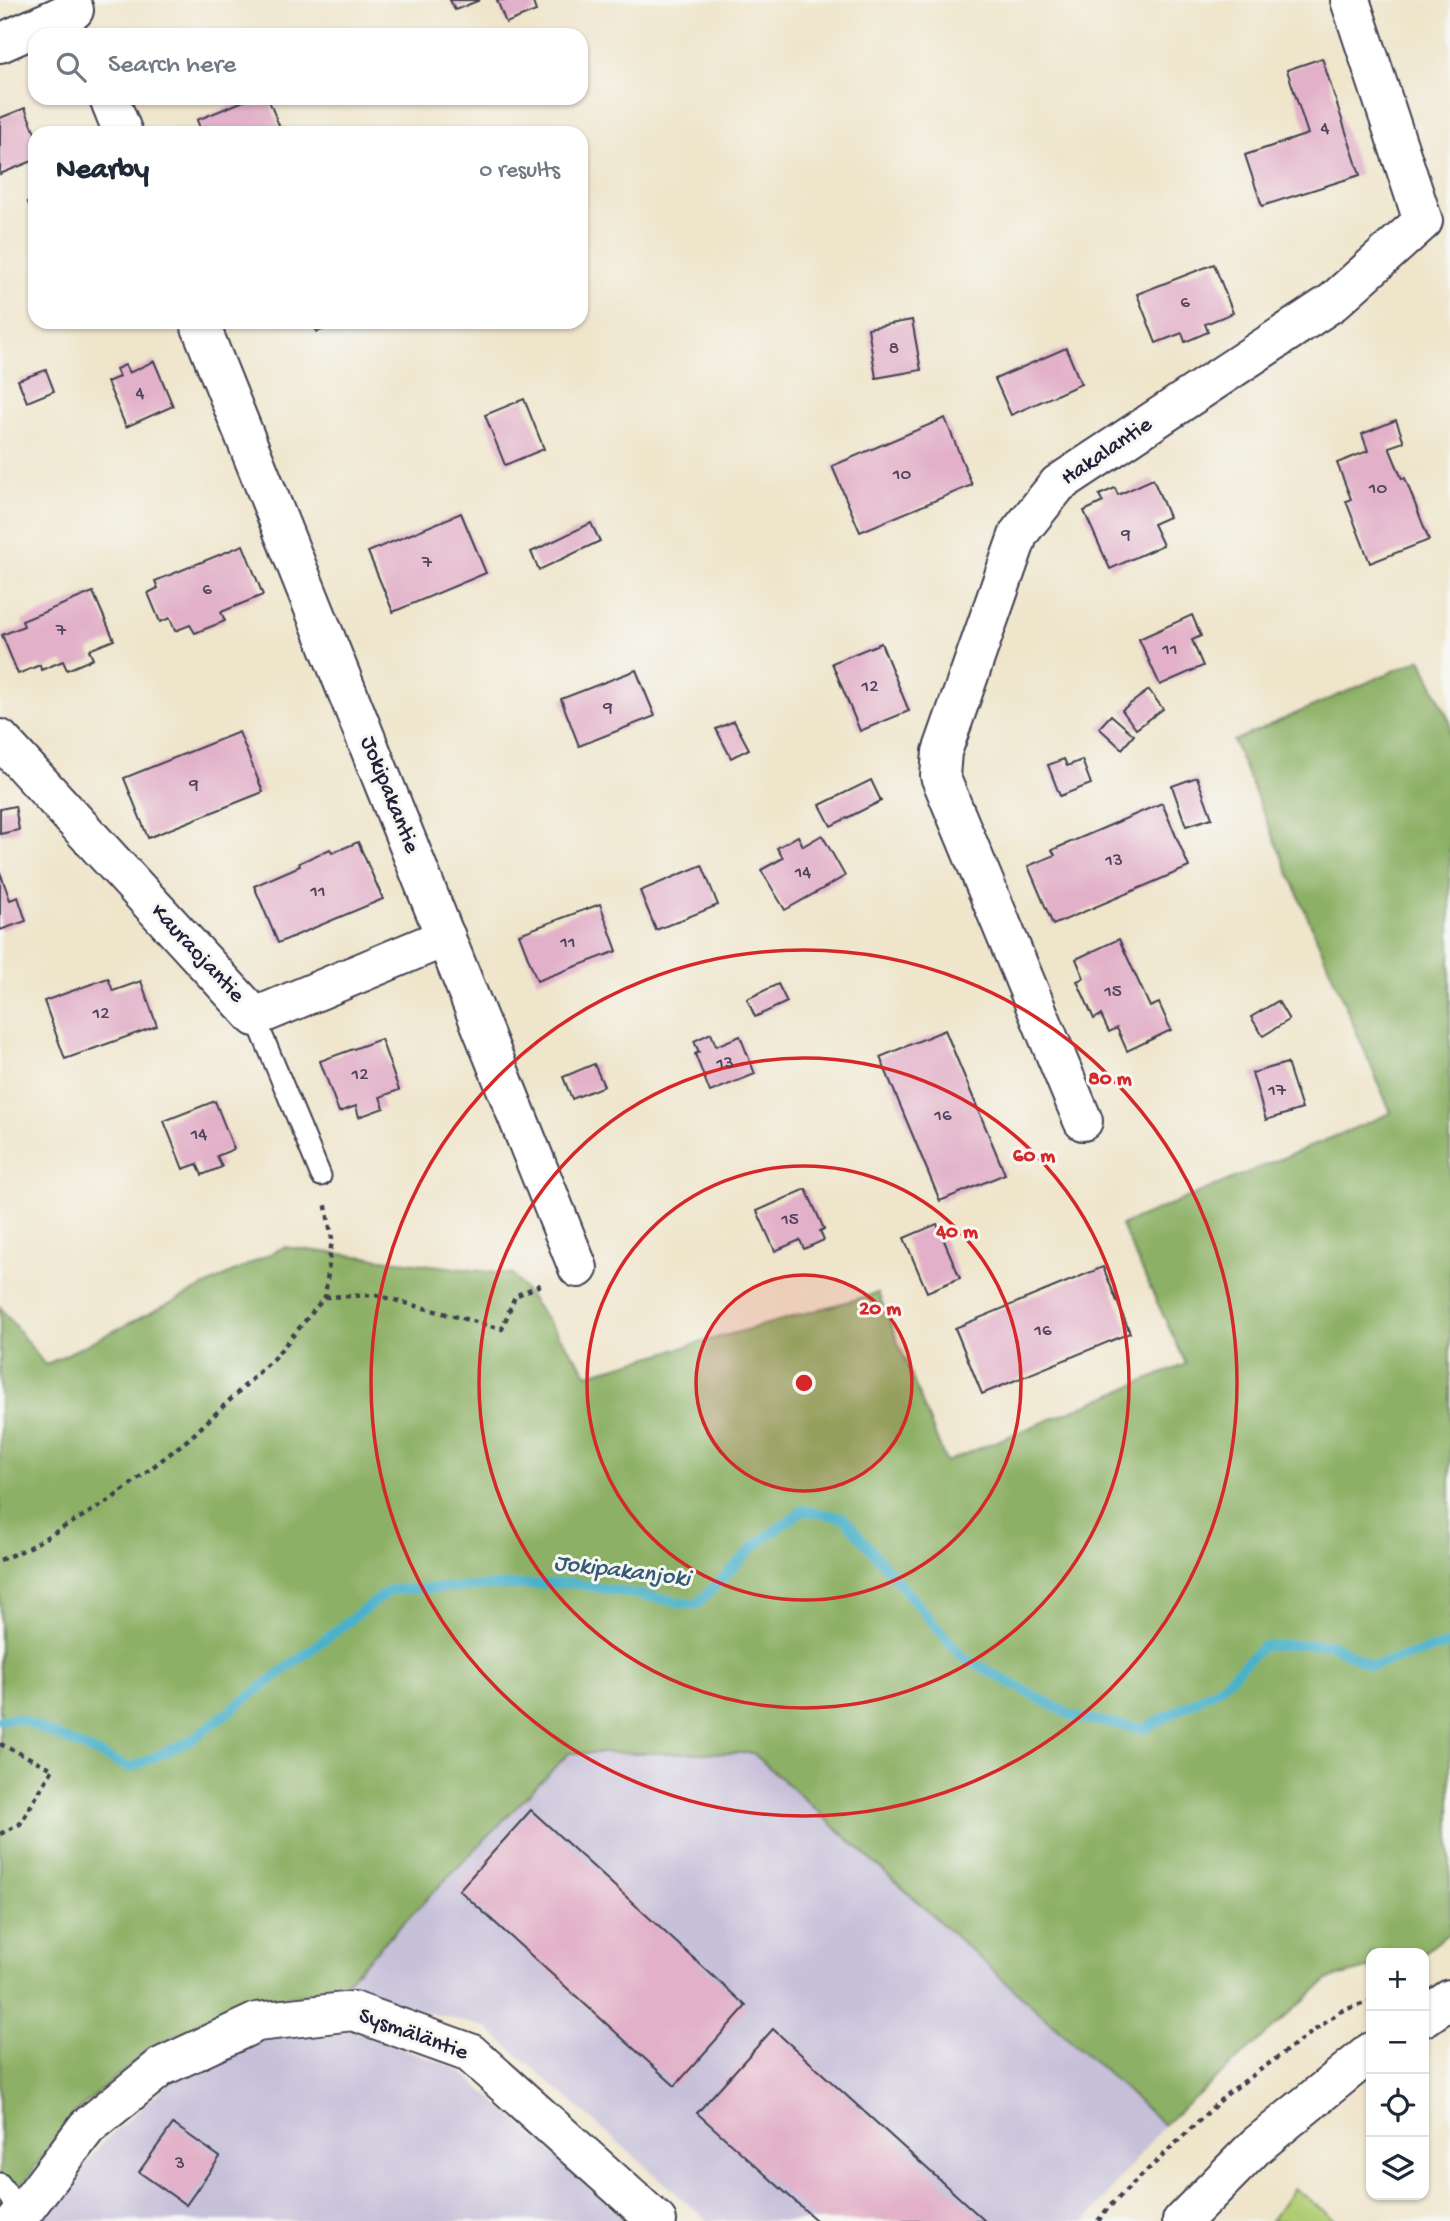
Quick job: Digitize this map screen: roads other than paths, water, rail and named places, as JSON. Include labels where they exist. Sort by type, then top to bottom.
[{"type":"street","name":"Hakalantie","points":[[1083,1121],[940,776],[942,752],[1020,533],[1058,484],[1333,302],[1436,210],[1350,0]]},
{"type":"street","points":[[41,28],[76,15]]},
{"type":"street","points":[[0,43],[28,33]]},
{"type":"street","points":[[112,105],[120,126]]},
{"type":"street","name":"Jokipakantie","points":[[202,329],[578,1268]]},
{"type":"street","name":"Kauraojantie","points":[[0,740],[255,1017],[446,937]]},
{"type":"street","points":[[1429,2014],[1450,1999]]},
{"type":"street","name":"Sysmäläntie","points":[[13,2206],[87,2127],[160,2067],[257,2022],[353,2011],[470,2053],[657,2221]]},
{"type":"street","points":[[1182,2221],[1256,2146],[1366,2056]]},
{"type":"lane","points":[[255,1017],[321,1176]]},
{"type":"waterway","name":"Jokipakanjoki","points":[[0,1720],[17,1718],[130,1768],[190,1741],[390,1590],[573,1583],[696,1605],[757,1544],[803,1510],[844,1518],[962,1657],[1074,1717],[1144,1729],[1219,1688],[1263,1646],[1330,1644],[1372,1666],[1450,1644]]}]
